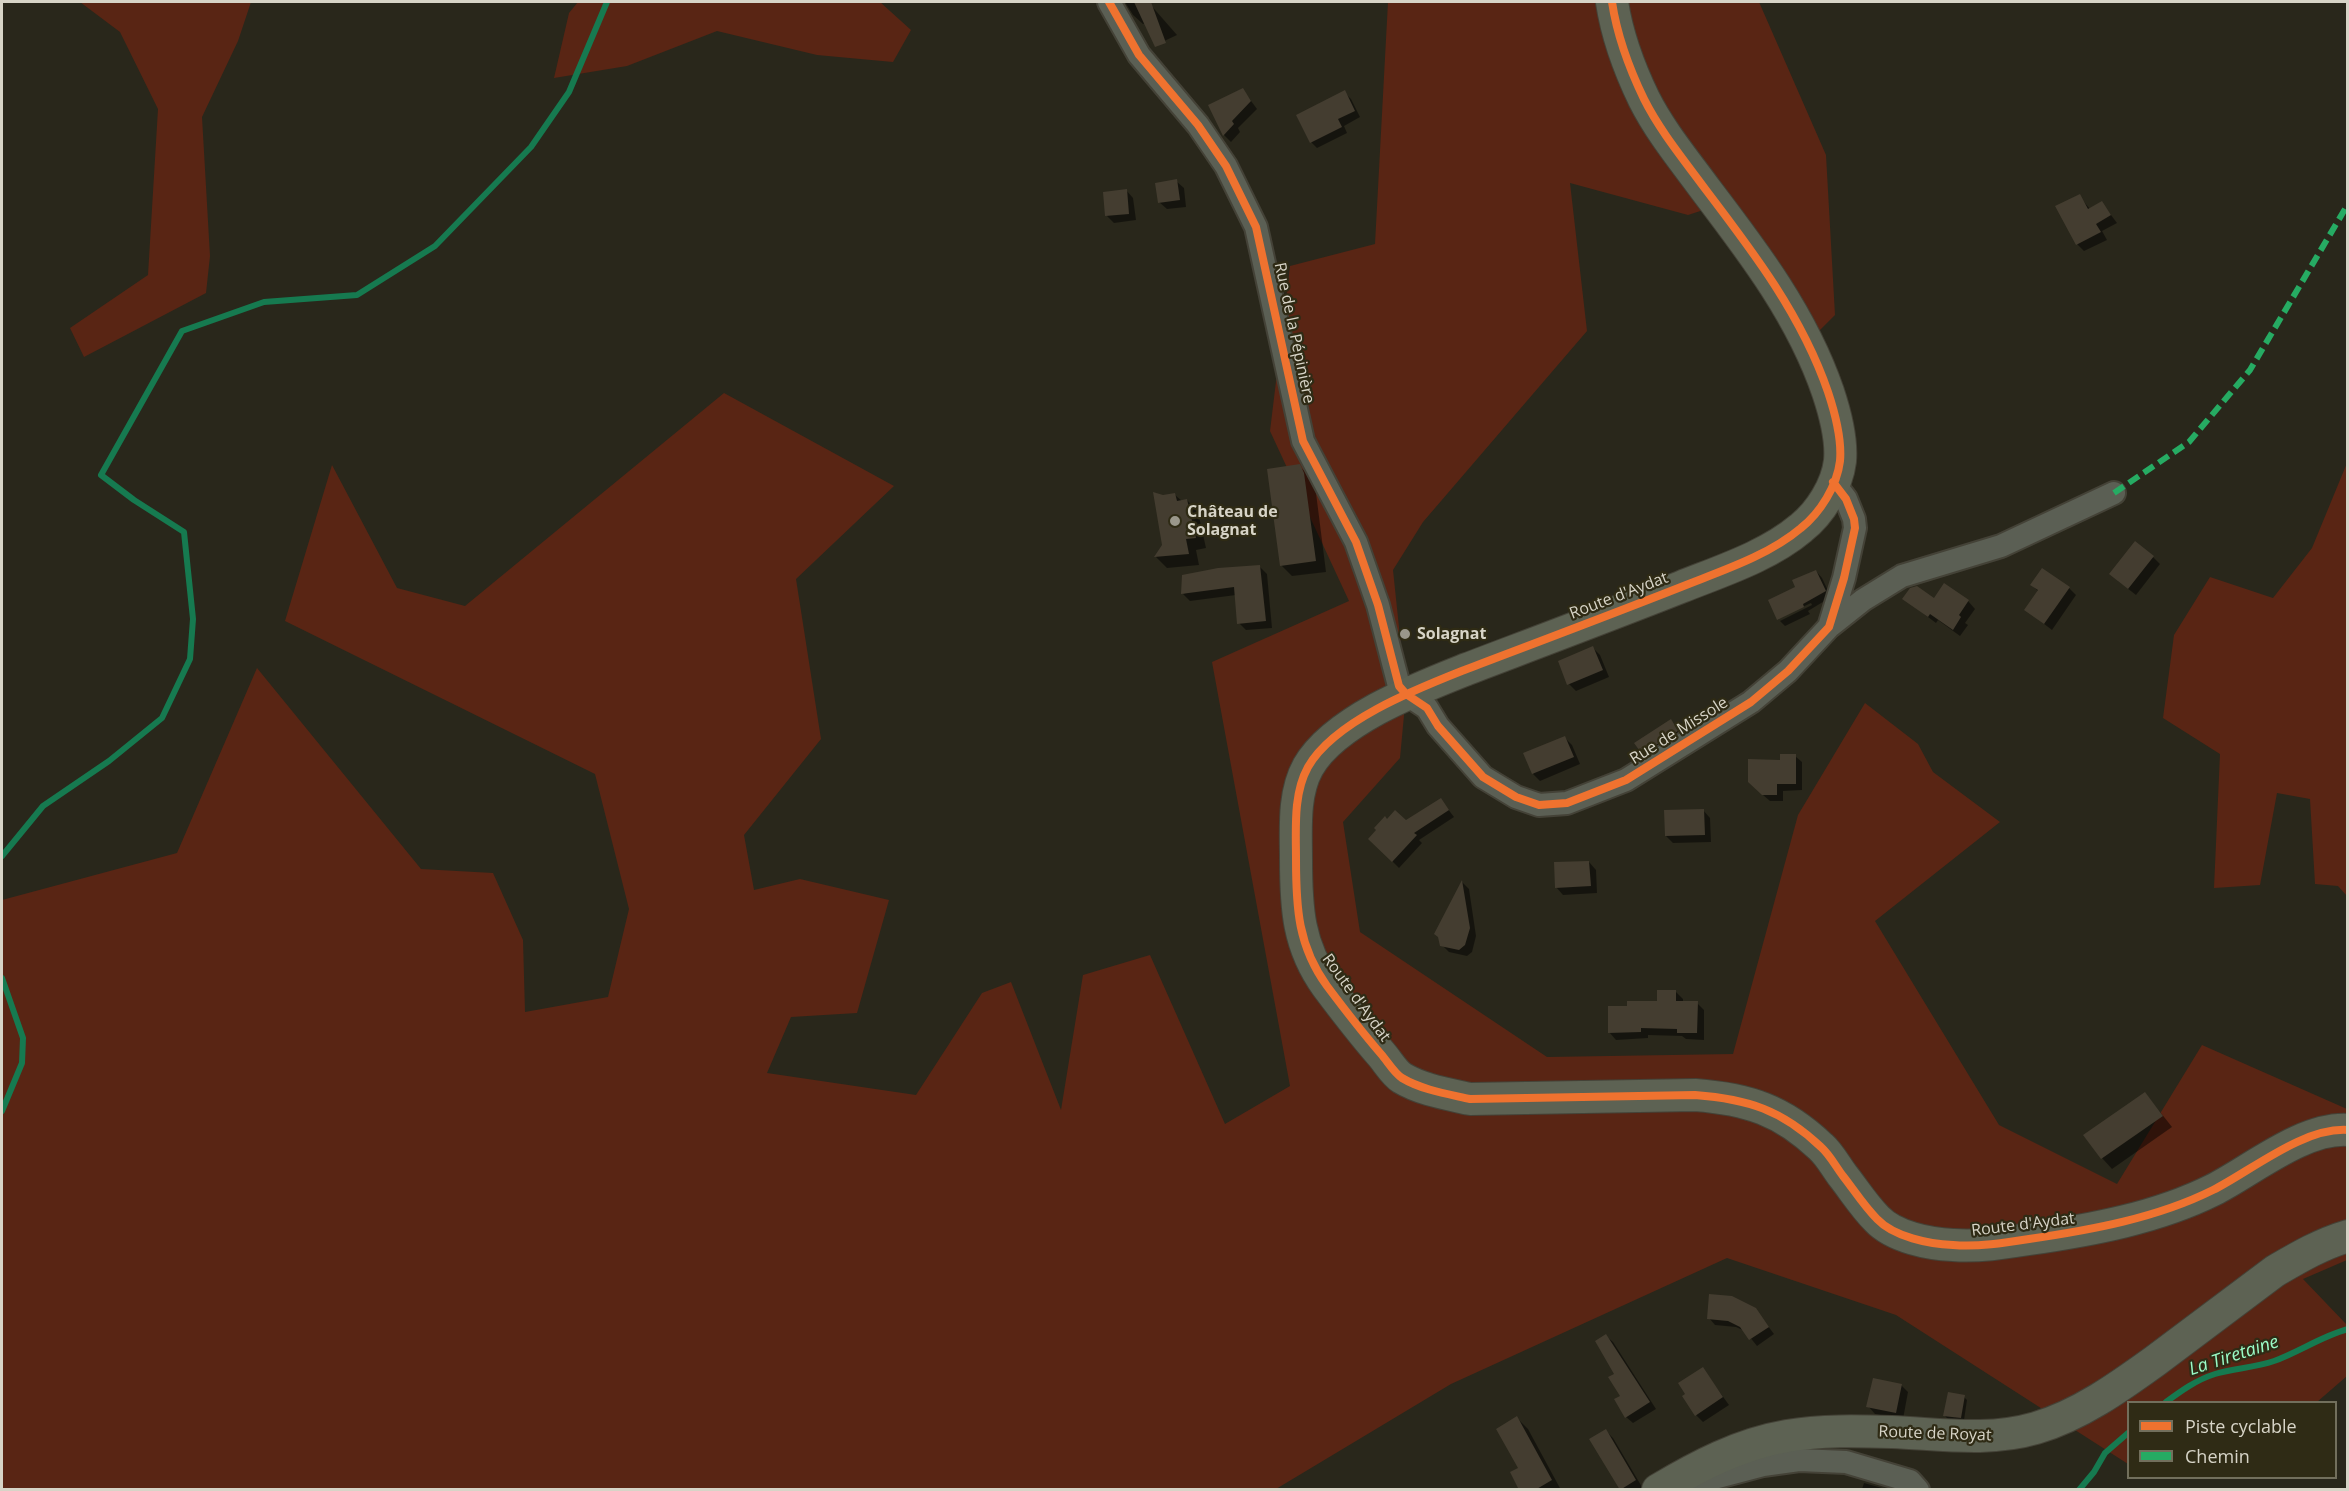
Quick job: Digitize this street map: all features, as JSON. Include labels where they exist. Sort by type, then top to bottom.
[{"type":"main road","name":"Route d'Aydat","points":[[1612,2],[1626,58],[1645,100],[1668,139],[1749,247],[1801,329],[1824,381],[1834,412],[1840,461],[1821,507],[1811,519],[1786,539],[1770,548],[1706,577],[1406,694],[1341,731],[1309,764],[1299,788],[1296,826],[1297,906],[1301,935],[1315,969],[1352,1020],[1400,1077],[1434,1091],[1470,1100],[1695,1095],[1726,1097],[1756,1104],[1794,1124],[1823,1149],[1878,1221],[1896,1232],[1916,1239],[1953,1245],[1998,1244],[2088,1231],[2160,1210],[2211,1191],[2289,1146],[2312,1136],[2338,1129],[2348,1130]]},
{"type":"main road","name":"Route de Royat","points":[[1658,1490],[1715,1458],[1788,1436],[1844,1431],[1895,1432],[1945,1437],[1995,1436],[2037,1428],[2077,1411],[2125,1382],[2292,1261],[2326,1242],[2348,1236]]},
{"type":"street","name":"Rue de la Pépinière","points":[[1109,2],[1139,55],[1198,125],[1226,166],[1256,227],[1303,441],[1356,542],[1378,605],[1399,686],[1406,694]]},
{"type":"street","name":"Rue de Missole","points":[[1406,694],[1427,708],[1438,726],[1483,777],[1516,797],[1539,805],[1568,803],[1626,780],[1751,702],[1788,671],[1829,627],[1844,578],[1855,528],[1846,499],[1833,482]]},
{"type":"street","points":[[1829,627],[1863,600],[1902,576],[2001,546],[2114,493]]},
{"type":"street","points":[[1686,1473],[1695,1483],[1763,1465],[1799,1460],[1846,1462],[1910,1481],[1918,1490]]},
{"type":"shaded area","points":[[80,2],[251,2],[238,41],[202,117],[210,256],[206,293],[84,357],[70,328],[148,275],[158,109],[120,32]]},
{"type":"shaded area","points":[[578,2],[880,2],[911,30],[893,62],[817,55],[717,31],[627,66],[554,78],[569,13]]},
{"type":"shaded area","points":[[1388,2],[1759,2],[1826,155],[1835,315],[1818,332],[1728,202],[1688,215],[1570,183],[1587,331],[1423,522],[1393,570],[1406,694],[1400,758],[1343,822],[1360,932],[1547,1057],[1733,1054],[1798,815],[1865,703],[1918,744],[1933,772],[2000,822],[1875,921],[1999,1125],[2117,1184],[2202,1045],[2347,1109],[2347,1260],[2303,1279],[2347,1325],[2347,1376],[2318,1401],[2127,1401],[2127,1463],[1896,1315],[1727,1258],[1451,1384],[1276,1489],[2,1490],[2,900],[177,853],[257,668],[421,869],[493,873],[523,940],[525,1012],[608,997],[629,909],[595,774],[285,621],[332,465],[397,588],[465,606],[724,393],[894,486],[796,579],[821,739],[744,835],[754,890],[800,879],[889,900],[857,1013],[791,1017],[767,1073],[916,1095],[982,993],[1011,982],[1061,1110],[1083,975],[1150,955],[1225,1124],[1290,1086],[1212,662],[1349,601],[1270,431],[1290,266],[1375,244]]},
{"type":"shaded area","points":[[2347,463],[2347,896],[2338,886],[2315,884],[2310,799],[2277,793],[2260,885],[2214,888],[2220,754],[2163,718],[2174,635],[2210,577],[2273,598],[2312,548]]},
{"type":"building","points":[[1134,2],[1151,2],[1166,43],[1155,47]]},
{"type":"building","points":[[1243,88],[1251,101],[1232,121],[1234,124],[1223,136],[1208,105]]},
{"type":"building","points":[[1345,90],[1355,111],[1338,119],[1342,127],[1310,143],[1296,115]]},
{"type":"building","points":[[1177,179],[1180,200],[1158,203],[1155,183]]},
{"type":"building","points":[[1127,189],[1129,214],[1105,216],[1103,192]]},
{"type":"building","points":[[2080,194],[2088,209],[2102,201],[2111,215],[2096,224],[2101,232],[2076,245],[2055,206]]},
{"type":"building","points":[[1300,464],[1304,473],[1316,561],[1280,566],[1267,469]]},
{"type":"building","name":"Château de Solagnat","points":[[1153,492],[1163,495],[1175,493],[1177,501],[1187,499],[1196,538],[1186,539],[1189,554],[1154,557],[1162,545]]},
{"type":"building","points":[[2135,541],[2154,556],[2128,589],[2109,574]]},
{"type":"building","points":[[1260,565],[1266,621],[1237,624],[1234,587],[1181,594],[1182,575],[1218,568]]},
{"type":"building","points":[[2042,568],[2070,587],[2044,624],[2024,610],[2038,590],[2030,585]]},
{"type":"building","points":[[1816,570],[1826,591],[1803,604],[1804,607],[1777,620],[1768,600],[1795,587],[1792,580]]},
{"type":"building","points":[[1944,583],[1969,600],[1953,630],[1930,614],[1928,617],[1902,599],[1910,588],[1917,586],[1934,598]]},
{"type":"building","points":[[1593,646],[1603,670],[1567,685],[1558,661]]},
{"type":"building","points":[[1671,719],[1678,731],[1642,754],[1634,743]]},
{"type":"building","points":[[1565,736],[1574,757],[1532,774],[1523,753]]},
{"type":"building","points":[[1780,754],[1796,754],[1796,784],[1777,784],[1777,795],[1762,795],[1748,782],[1748,759],[1780,760]]},
{"type":"building","points":[[1441,798],[1449,810],[1414,833],[1417,835],[1392,862],[1368,839],[1385,816],[1387,819],[1395,810],[1406,820]]},
{"type":"building","points":[[1704,809],[1705,835],[1665,836],[1664,810]]},
{"type":"building","points":[[1589,861],[1591,886],[1555,888],[1554,862]]},
{"type":"building","points":[[1462,880],[1470,928],[1465,945],[1459,950],[1440,946],[1438,937],[1434,934]]},
{"type":"building","points":[[1657,990],[1676,990],[1676,1001],[1698,1001],[1697,1033],[1677,1033],[1677,1029],[1641,1028],[1641,1032],[1608,1033],[1608,1006],[1627,1006],[1627,1001],[1657,1001]]},
{"type":"building","points":[[2145,1092],[2163,1116],[2101,1159],[2083,1135]]},
{"type":"building","points":[[1709,1294],[1732,1296],[1756,1308],[1769,1327],[1749,1340],[1740,1327],[1728,1321],[1707,1319]]},
{"type":"building","points":[[1606,1334],[1650,1402],[1625,1418],[1614,1399],[1620,1396],[1608,1377],[1614,1374],[1595,1341]]},
{"type":"building","points":[[1703,1367],[1723,1397],[1695,1416],[1682,1396],[1685,1394],[1678,1383]]},
{"type":"building","points":[[1873,1378],[1902,1384],[1896,1413],[1866,1407]]},
{"type":"building","points":[[1948,1392],[1965,1395],[1961,1418],[1943,1416]]},
{"type":"building","points":[[1517,1416],[1552,1480],[1535,1490],[1519,1490],[1510,1472],[1518,1468],[1496,1429]]},
{"type":"building","points":[[1606,1429],[1636,1480],[1620,1490],[1589,1439]]},
{"type":"waterway","points":[[2,856],[43,806],[109,761],[162,718],[190,659],[193,619],[184,532],[134,500],[101,475],[182,331],[264,302],[357,295],[435,246],[531,147],[569,92],[607,2]]},
{"type":"waterway","points":[[2,978],[23,1038],[22,1063],[2,1111]]},
{"type":"waterway","name":"La Tiretaine","points":[[2167,1401],[2208,1376],[2274,1361],[2348,1329]]},
{"type":"waterway","name":"La Tiretaine","points":[[2079,1490],[2094,1472],[2105,1453],[2127,1434]]},
{"type":"marked path","points":[[2114,493],[2189,442],[2250,370],[2348,204]]},
{"type":"cycle path","points":[[1109,2],[1139,55],[1198,125],[1226,166],[1256,227],[1303,441],[1356,542],[1378,605],[1399,686],[1406,694],[1427,708],[1438,726],[1483,777],[1516,797],[1539,805],[1567,803],[1626,780],[1751,702],[1788,671],[1829,627],[1844,578],[1855,528],[1854,519],[1846,499],[1833,482]]},
{"type":"cycle path","points":[[1612,2],[1624,51],[1650,111],[1742,237],[1791,311],[1805,337],[1828,392],[1839,435],[1840,461],[1835,480],[1826,498],[1808,522],[1788,538],[1759,555],[1403,696],[1358,720],[1321,750],[1303,777],[1296,824],[1298,910],[1304,941],[1317,971],[1396,1073],[1418,1086],[1470,1099],[1695,1095],[1748,1103],[1778,1115],[1807,1134],[1830,1157],[1868,1209],[1884,1225],[1902,1235],[1933,1243],[1962,1245],[2001,1243],[2123,1222],[2192,1200],[2313,1135],[2348,1130]]},
{"type":"place","name":"Château de Solagnat","points":[[1175,521]]},
{"type":"place","name":"Solagnat","points":[[1405,634]]}]
